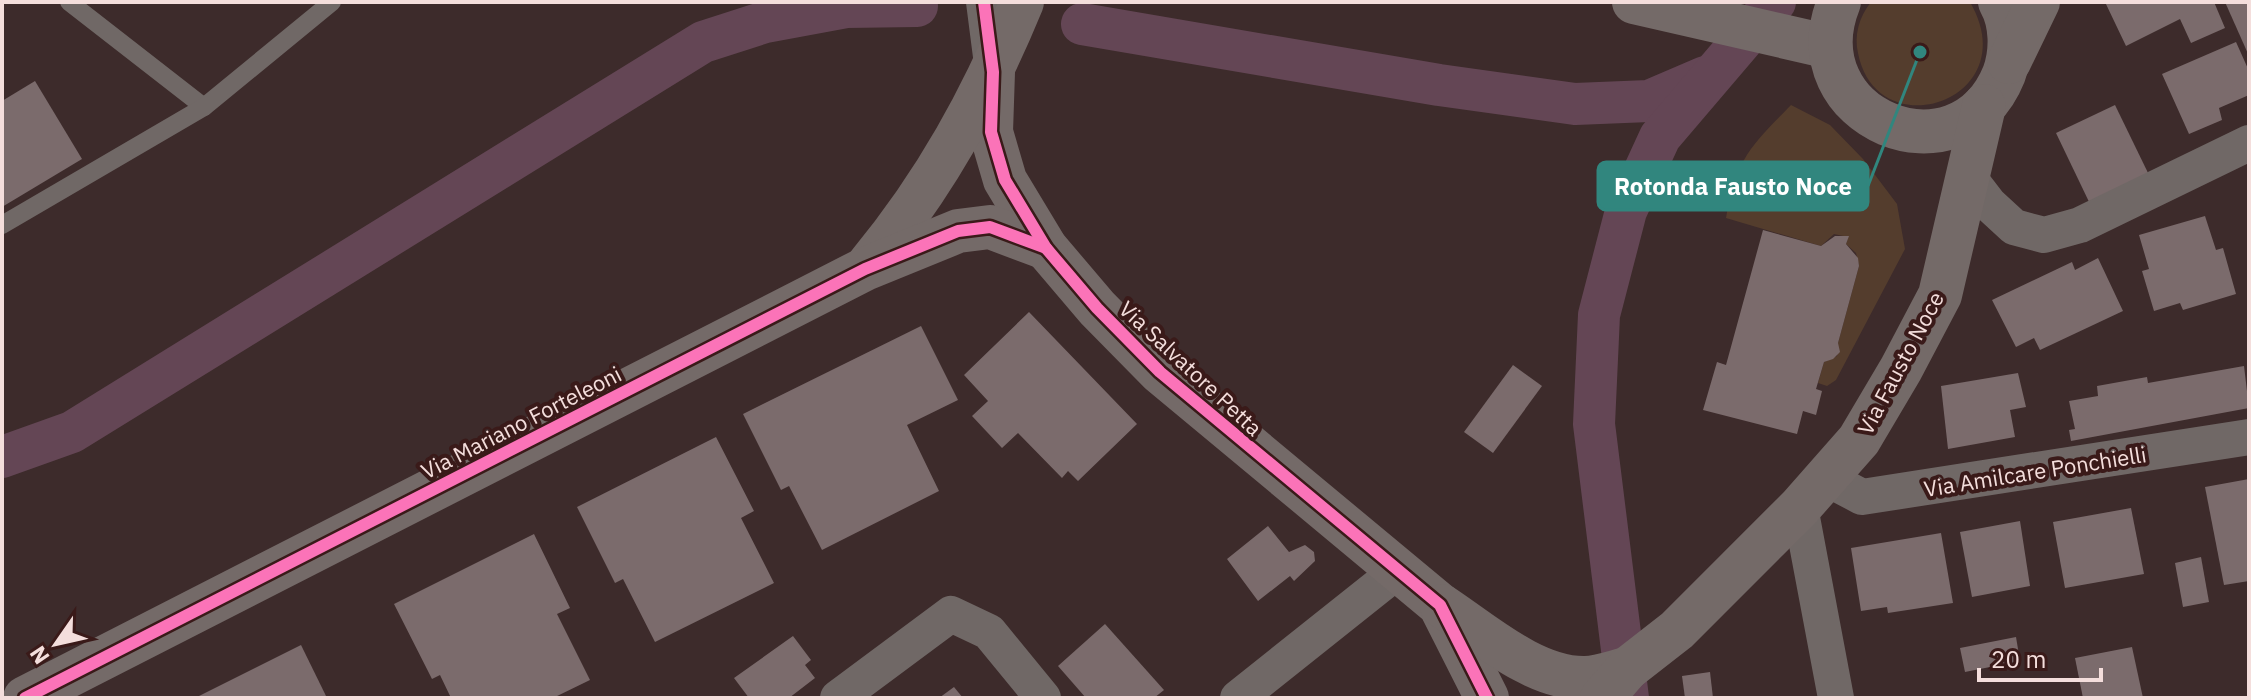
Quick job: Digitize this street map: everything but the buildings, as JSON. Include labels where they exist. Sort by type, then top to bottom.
[{"type":"street","name":"Via Salvatore Petta","points":[[984,2],[993,72],[991,132],[1005,180],[1046,248],[1097,308],[1160,372],[1440,605],[1487,698]]},
{"type":"street","points":[[993,72],[1022,2]]},
{"type":"street","points":[[1634,2],[1830,47]]},
{"type":"street","points":[[1839,2],[1832,21],[1830,47],[1836,76],[1852,102],[1875,120],[1903,131],[1932,131],[1961,123],[1984,106],[1999,87],[2038,2]]},
{"type":"street","points":[[2000,2],[2010,36],[2008,64]]},
{"type":"street","name":"Via Mariano Forteleoni","points":[[865,269],[914,210],[993,72]]},
{"type":"street","name":"Via Fausto Noce","points":[[1615,683],[1677,630],[1813,493],[1859,440],[1940,295],[1984,106]]},
{"type":"street","points":[[1969,178],[1989,204],[2014,227],[2044,235],[2080,225],[2249,143]]},
{"type":"street","name":"Via Mariano Forteleoni","points":[[25,698],[865,269],[958,231],[990,227],[1046,248]]},
{"type":"street","name":"Via Amilcare Ponchielli","points":[[1813,493],[1862,497],[2249,437]]},
{"type":"street","points":[[1813,493],[1836,698]]},
{"type":"street","points":[[1238,698],[1400,569]]},
{"type":"street","points":[[1440,605],[1510,651],[1555,674],[1615,683]]},
{"type":"street","points":[[838,698],[951,614],[989,632],[1043,698]]},
{"type":"lane","points":[[69,2],[204,107]]},
{"type":"lane","points":[[2,225],[204,107],[332,2]]},
{"type":"shaded area","points":[[1871,2],[1970,2],[1982,36],[1979,65],[1965,87],[1942,101],[1917,105],[1892,100],[1871,83],[1858,53],[1857,33]]},
{"type":"shaded area","points":[[1791,105],[1830,125],[1863,159],[1897,204],[1905,249],[1836,380],[1827,386],[1818,383],[1824,362],[1837,356],[1859,266],[1856,253],[1846,244],[1848,237],[1834,234],[1821,246],[1726,218],[1740,167],[1755,144]]},
{"type":"waterway","points":[[1628,698],[1594,424],[1599,315],[1626,211],[1660,137],[1775,2]]},
{"type":"waterway","points":[[2,457],[72,432],[703,42],[765,22],[846,7],[917,6]]},
{"type":"waterway","points":[[1082,24],[1439,85],[1575,104],[1649,101],[1705,77]]},
{"type":"cycle path","points":[[984,2],[993,72],[991,132],[1005,180],[1046,248],[1097,308],[1160,372],[1440,605],[1487,698]]},
{"type":"cycle path","points":[[25,698],[865,269],[958,231],[990,227],[1046,248]]},
{"type":"place","name":"Rotonda Fausto Noce","points":[[1920,52]]}]
